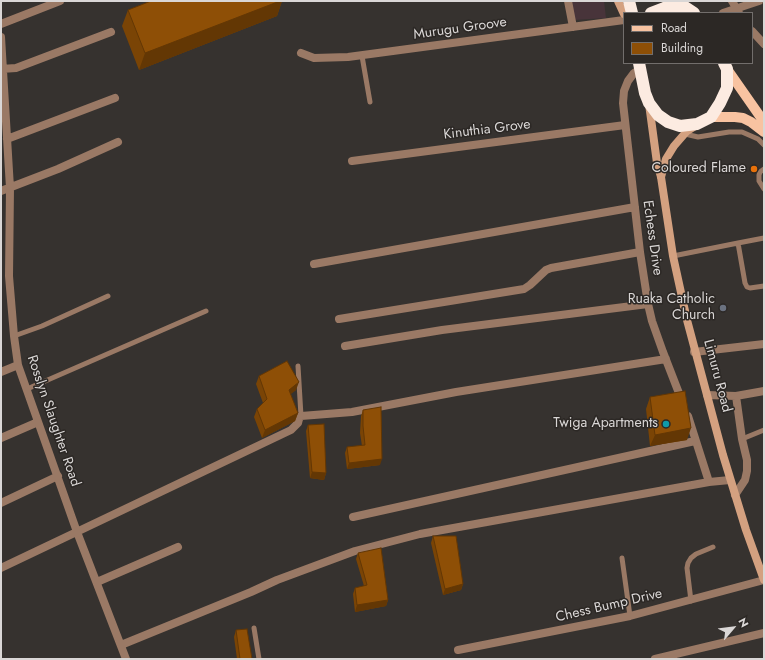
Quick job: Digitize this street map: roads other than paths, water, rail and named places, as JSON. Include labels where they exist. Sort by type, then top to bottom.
[{"type":"highway","points":[[629,1],[632,12]]},
{"type":"highway","points":[[654,12],[674,6],[690,8]]},
{"type":"highway","points":[[639,66],[649,104],[658,115],[668,122],[680,126],[697,124],[712,117],[727,88],[726,66]]},
{"type":"main road","points":[[618,1],[623,12]]},
{"type":"main road","points":[[726,66],[764,122]]},
{"type":"main road","name":"Limuru Road","points":[[649,104],[656,163],[661,177],[673,256],[694,352],[730,480],[764,580]]},
{"type":"main road","points":[[712,117],[735,116],[742,118],[751,122],[764,132]]},
{"type":"main road","points":[[661,177],[666,159],[674,146],[684,134],[697,124]]},
{"type":"street","points":[[1,24],[60,1]]},
{"type":"street","points":[[568,1],[573,27]]},
{"type":"street","points":[[725,12],[735,7],[759,1]]},
{"type":"street","name":"Murugu Groove","points":[[301,53],[314,58],[362,56],[623,20]]},
{"type":"street","points":[[2,69],[16,68],[111,32]]},
{"type":"street","points":[[753,32],[764,44]]},
{"type":"street","name":"Rosslyn Slaughter Road","points":[[1,37],[3,112],[7,139],[10,188],[9,276],[18,365],[77,532],[126,659]]},
{"type":"street","name":"Echess Drive","points":[[639,66],[628,81],[624,91],[623,103],[640,252],[648,304],[658,338],[687,414],[709,482]]},
{"type":"street","points":[[7,139],[115,98]]},
{"type":"street","name":"Kinuthia Grove","points":[[352,161],[625,125]]},
{"type":"street","points":[[1,191],[58,170],[118,142]]},
{"type":"street","points":[[314,264],[635,207]]},
{"type":"street","points":[[339,319],[524,289],[546,270],[551,268],[640,252]]},
{"type":"street","points":[[1,281],[9,276]]},
{"type":"street","points":[[345,346],[442,330],[648,304]]},
{"type":"street","points":[[694,352],[764,344]]},
{"type":"street","points":[[1,568],[291,430],[298,423],[301,416],[352,412],[456,392],[666,359]]},
{"type":"street","points":[[1,372],[18,365]]},
{"type":"street","points":[[706,395],[736,396],[764,391]]},
{"type":"street","points":[[735,495],[745,480],[747,471],[747,460],[742,439],[736,396]]},
{"type":"street","points":[[1,438],[38,422]]},
{"type":"street","points":[[353,517],[695,441]]},
{"type":"street","points":[[1,503],[58,476]]},
{"type":"street","points":[[121,645],[277,580],[355,551],[420,534],[709,482],[730,480]]},
{"type":"street","points":[[97,582],[178,547]]},
{"type":"street","name":"Chess Bump Drive","points":[[458,650],[630,616],[691,601],[764,580]]},
{"type":"street","points":[[655,659],[764,633]]},
{"type":"lane","points":[[362,56],[370,102]]},
{"type":"lane","points":[[684,134],[698,137],[729,132],[742,132],[758,139],[764,146]]},
{"type":"lane","points":[[764,169],[760,172],[759,180],[764,189]]},
{"type":"lane","points":[[673,256],[764,238]]},
{"type":"lane","points":[[738,243],[747,287],[764,286]]},
{"type":"lane","points":[[14,336],[42,326],[108,296]]},
{"type":"lane","points":[[27,389],[206,311]]},
{"type":"lane","points":[[298,366],[301,416]]},
{"type":"lane","points":[[742,439],[764,430]]},
{"type":"lane","points":[[691,601],[687,568],[688,563],[696,554],[713,547]]},
{"type":"lane","points":[[622,558],[630,616]]},
{"type":"lane","points":[[254,628],[258,659]]},
{"type":"place","name":"Coloured Flame","points":[[754,169]]},
{"type":"place","name":"Ruaka Catholic Church","points":[[723,308]]},
{"type":"place","name":"Twiga Apartments","points":[[666,424]]}]
